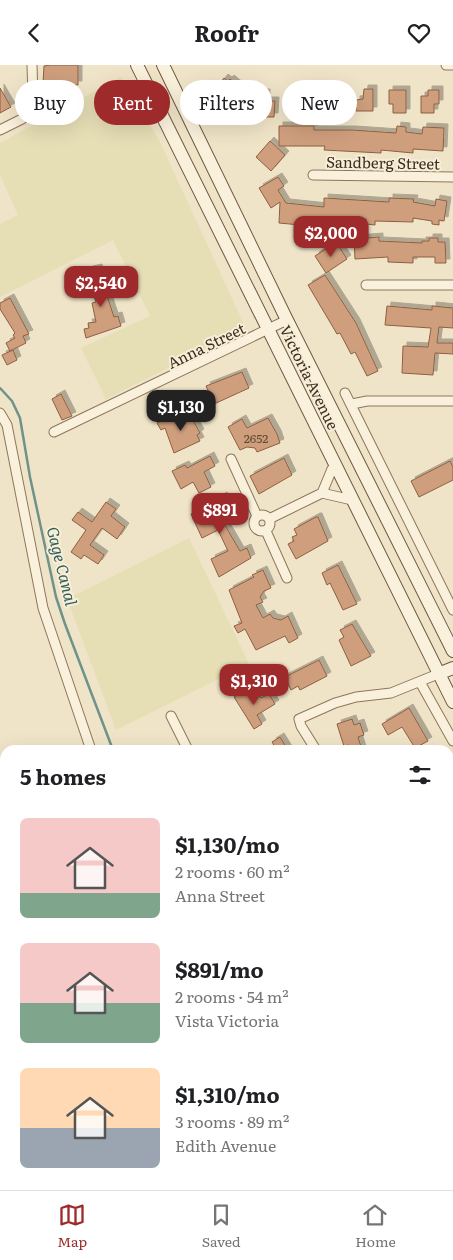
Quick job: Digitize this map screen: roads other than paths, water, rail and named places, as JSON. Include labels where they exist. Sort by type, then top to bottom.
[{"type":"main road","name":"Victoria Avenue","points":[[137,65],[453,702]]},
{"type":"main road","name":"Victoria Avenue","points":[[163,65],[287,320],[453,651]]},
{"type":"main road","points":[[438,675],[453,668]]},
{"type":"street","points":[[0,130],[22,119],[33,97],[32,65]]},
{"type":"street","points":[[446,65],[453,65]]},
{"type":"street","name":"Sandberg Street","points":[[313,175],[453,177]]},
{"type":"street","points":[[366,285],[453,285]]},
{"type":"street","name":"Anna Street","points":[[54,432],[270,330],[287,320]]},
{"type":"street","points":[[345,393],[352,403],[453,610]]},
{"type":"street","points":[[352,403],[366,401],[453,401]]},
{"type":"street","points":[[0,413],[7,425],[42,608],[89,745]]},
{"type":"street","points":[[231,459],[257,516]]},
{"type":"street","points":[[322,493],[332,469],[335,467]]},
{"type":"street","points":[[269,519],[322,493],[352,500]]},
{"type":"street","points":[[264,515],[269,519],[270,525],[266,531],[260,532],[254,528],[253,521],[257,516],[264,515]]},
{"type":"street","points":[[266,531],[287,578]]},
{"type":"street","points":[[313,745],[301,726],[299,719],[335,703],[391,693],[438,675]]},
{"type":"street","points":[[420,682],[453,741]]},
{"type":"street","points":[[171,716],[186,745]]},
{"type":"waterway","name":"Gage Canal","points":[[0,388],[12,401],[20,418],[30,477],[56,597],[111,745]]}]
